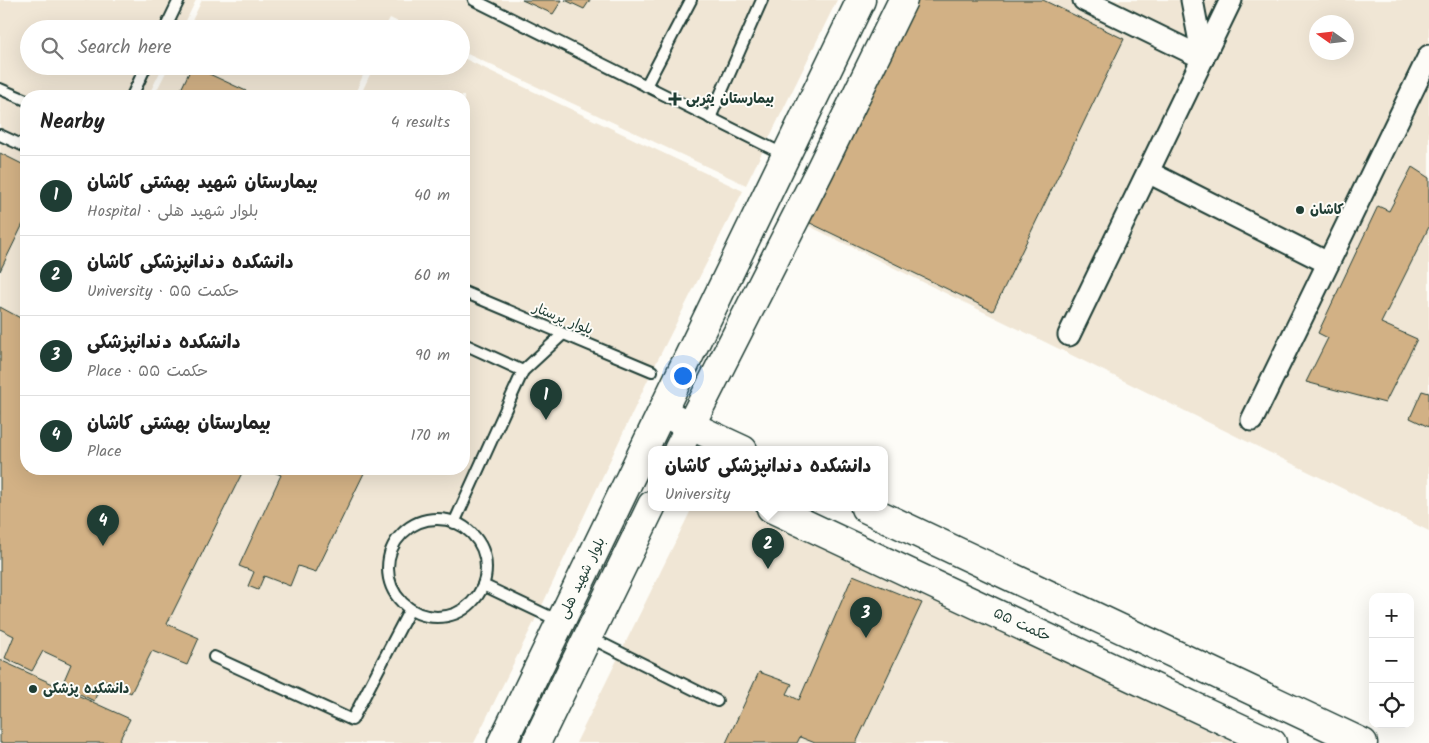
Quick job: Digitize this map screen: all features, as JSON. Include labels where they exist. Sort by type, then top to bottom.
[{"type":"street","name":"بلوار شهید هلی","points":[[650,446],[662,412],[861,0]]},
{"type":"street","points":[[680,446],[820,170],[903,0]]},
{"type":"street","points":[[1084,0],[1203,58]]},
{"type":"street","points":[[1192,0],[1203,58]]},
{"type":"street","points":[[1069,335],[1231,0]]},
{"type":"street","points":[[1252,420],[1429,56]]},
{"type":"street","points":[[1148,172],[1328,263]]},
{"type":"street","points":[[662,412],[735,446]]},
{"type":"street","name":"بلوار شهید هلی","points":[[502,743],[648,451]]},
{"type":"street","points":[[536,743],[649,511]]},
{"type":"street","name":"حکمت ۵۵","points":[[777,511],[1272,743]]},
{"type":"street","points":[[871,511],[1363,743]]},
{"type":"lane","points":[[169,20],[179,0]]},
{"type":"lane","points":[[474,0],[786,156]]},
{"type":"lane","points":[[646,86],[691,0]]},
{"type":"lane","points":[[710,118],[762,0]]},
{"type":"lane","points":[[135,90],[142,75]]},
{"type":"lane","points":[[0,89],[20,97]]},
{"type":"lane","points":[[0,135],[20,144]]},
{"type":"lane","name":"بلوار پرستار","points":[[470,295],[652,371]]},
{"type":"lane","points":[[454,522],[523,371],[563,334]]},
{"type":"lane","points":[[470,347],[523,371]]},
{"type":"lane","points":[[443,519],[454,522],[472,533],[481,546],[486,562],[483,585],[480,593],[469,605],[456,614],[440,617],[424,616],[410,609],[398,598],[390,584],[388,568],[391,552],[399,537],[411,526],[426,520],[443,519]]},
{"type":"lane","points":[[483,585],[561,622]]},
{"type":"lane","points":[[214,657],[352,720],[410,609]]},
{"type":"lane","points":[[588,636],[717,701]]},
{"type":"shaded area","points":[[0,0],[196,0],[186,20],[20,20],[20,75],[158,75],[151,90],[20,90],[20,475],[470,475],[470,90],[363,90],[370,75],[470,75],[470,61],[743,191],[652,371],[539,612],[474,743],[0,743]]},
{"type":"shaded area","name":"بیمارستان یثربی","points":[[202,0],[837,0],[746,185],[470,55],[470,20],[394,20],[390,18],[389,20],[192,20]]},
{"type":"shaded area","points":[[914,0],[1429,0],[1429,531],[805,224]]},
{"type":"shaded area","points":[[164,75],[363,75],[357,90],[157,90]]},
{"type":"shaded area","points":[[691,511],[755,511],[1234,743],[576,743]]},
{"type":"building","points":[[522,0],[562,0],[553,14]]},
{"type":"building","points":[[565,0],[590,0],[584,9]]},
{"type":"building","points":[[912,0],[1043,0],[1124,39],[993,311],[806,221]]},
{"type":"building","points":[[188,75],[211,75],[244,90],[181,90]]},
{"type":"building","points":[[0,153],[20,163],[20,230],[0,271]]},
{"type":"building","points":[[1412,167],[1429,178],[1429,227],[1381,323],[1417,339],[1385,403],[1306,382],[1328,338],[1318,333],[1378,206],[1389,211]]},
{"type":"building","points":[[0,307],[20,318],[20,475],[241,475],[167,624],[199,638],[187,665],[152,651],[131,693],[103,679],[94,701],[62,685],[71,664],[43,651],[32,671],[5,658],[14,636],[0,629]]},
{"type":"building","points":[[1422,391],[1429,393],[1429,427],[1410,418]]},
{"type":"building","points":[[281,475],[363,475],[316,572],[298,566],[290,586],[264,576],[258,590],[248,586],[254,572],[239,566]]},
{"type":"building","points":[[853,575],[922,603],[856,743],[815,743],[800,737],[797,743],[726,743],[759,672],[792,684],[787,694],[799,700]]},
{"type":"building","name":"دانشکده پزشکی","points":[[0,660],[130,719],[118,743],[0,743]]},
{"type":"place","name":"بیمارستان یثربی","points":[[675,99]]},
{"type":"place","name":"كاشان","points":[[1300,210]]},
{"type":"place","name":"بیمارستان شهید بهشتی کاشان","points":[[546,420]]},
{"type":"place","name":"بیمارستان بهشتی کاشان","points":[[103,546]]},
{"type":"place","name":"دانشکده دندانپزشکی کاشان","points":[[768,569]]},
{"type":"place","name":"دانشکده دندانپزشکی","points":[[866,638]]},
{"type":"place","name":"دانشکده پزشکی","points":[[33,689]]}]
